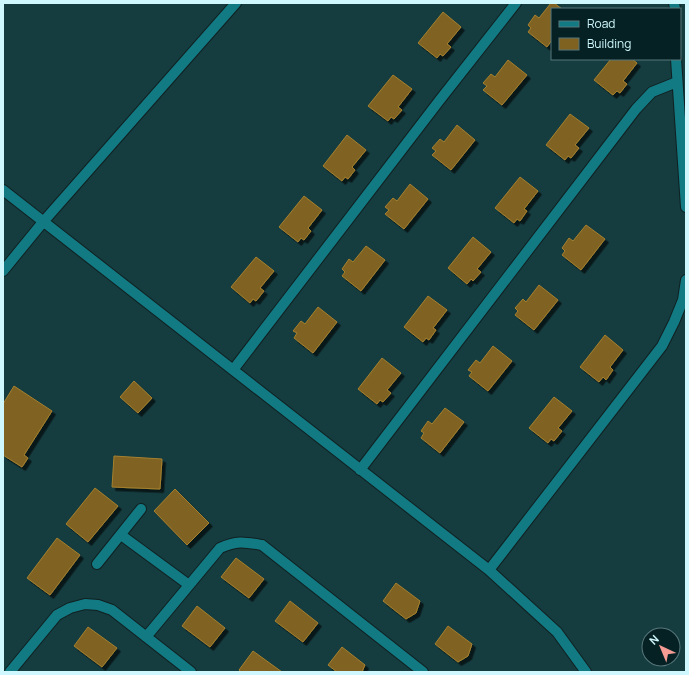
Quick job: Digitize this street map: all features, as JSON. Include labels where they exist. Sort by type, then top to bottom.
[{"type":"street","points":[[3,271],[43,222],[236,3]]},
{"type":"street","points":[[233,370],[516,3]]},
{"type":"street","points":[[676,60],[686,207]]},
{"type":"street","points":[[360,470],[636,109],[652,92],[677,82]]},
{"type":"street","points":[[3,190],[489,570],[557,632],[586,672]]},
{"type":"street","points":[[489,570],[662,346],[683,300],[686,280]]},
{"type":"street","points":[[97,564],[141,509]]},
{"type":"street","points":[[121,535],[189,585]]},
{"type":"street","points":[[146,637],[220,548],[230,543],[241,541],[262,545],[423,672]]},
{"type":"street","points":[[10,672],[57,615],[70,608],[85,604],[98,605],[112,610],[191,672]]},
{"type":"building","points":[[551,3],[554,3],[561,8],[551,8],[551,41],[547,47],[528,32],[531,28],[528,25],[535,15],[539,18]]},
{"type":"building","points":[[443,12],[461,27],[447,44],[451,47],[443,56],[440,54],[437,58],[418,43]]},
{"type":"building","points":[[508,60],[527,75],[502,105],[483,90],[487,86],[483,83],[491,74],[495,77]]},
{"type":"building","points":[[610,60],[633,60],[637,63],[623,81],[627,84],[620,93],[617,91],[613,95],[594,80]]},
{"type":"building","points":[[393,75],[412,89],[398,107],[402,110],[394,119],[391,117],[388,121],[368,106]]},
{"type":"building","points":[[570,114],[589,128],[575,145],[579,148],[571,158],[568,156],[565,160],[546,145]]},
{"type":"building","points":[[457,125],[475,140],[451,170],[432,155],[436,151],[432,148],[440,139],[444,142]]},
{"type":"building","points":[[347,135],[366,150],[352,167],[355,170],[348,179],[345,177],[342,181],[323,166]]},
{"type":"building","points":[[520,177],[538,191],[524,209],[527,211],[520,221],[517,219],[514,223],[495,208]]},
{"type":"building","points":[[410,184],[428,199],[404,229],[385,214],[389,210],[385,207],[393,198],[397,201]]},
{"type":"building","points":[[304,196],[322,210],[308,228],[311,231],[304,240],[301,238],[298,242],[279,227]]},
{"type":"building","points":[[586,225],[605,239],[581,270],[562,255],[565,251],[562,248],[569,238],[573,241]]},
{"type":"building","points":[[473,237],[491,252],[477,269],[481,272],[473,281],[471,279],[467,284],[448,268]]},
{"type":"building","points":[[366,246],[385,260],[361,291],[342,276],[345,272],[342,269],[349,259],[353,262]]},
{"type":"building","points":[[256,257],[274,271],[260,288],[264,291],[256,301],[253,299],[250,303],[231,287]]},
{"type":"building","points":[[539,285],[558,300],[534,330],[515,315],[518,311],[515,308],[523,299],[526,302]]},
{"type":"building","points":[[428,296],[447,310],[433,328],[436,330],[429,340],[426,338],[423,342],[404,327]]},
{"type":"building","points":[[318,307],[337,322],[313,353],[294,338],[297,333],[293,331],[301,321],[305,324]]},
{"type":"building","points":[[605,335],[623,350],[610,367],[613,370],[606,380],[603,377],[599,382],[580,367]]},
{"type":"building","points":[[493,346],[512,361],[488,391],[469,376],[472,372],[468,370],[476,360],[480,363]]},
{"type":"building","points":[[382,358],[401,373],[387,390],[391,393],[383,402],[380,400],[377,404],[358,389]]},
{"type":"building","points":[[134,381],[152,398],[138,413],[120,397]]},
{"type":"building","points":[[14,386],[52,411],[24,455],[28,458],[22,467],[3,455],[3,404]]},
{"type":"building","points":[[554,397],[572,411],[558,428],[562,431],[554,441],[551,439],[548,443],[529,428]]},
{"type":"building","points":[[445,408],[464,422],[440,453],[421,438],[424,433],[421,431],[428,421],[432,424]]},
{"type":"building","points":[[114,456],[162,459],[160,489],[112,487]]},
{"type":"building","points":[[95,488],[118,506],[88,542],[66,524]]},
{"type":"building","points":[[175,489],[209,523],[187,545],[154,511]]},
{"type":"building","points":[[57,538],[80,555],[50,595],[27,578]]},
{"type":"building","points":[[236,558],[264,579],[249,598],[221,577]]},
{"type":"building","points":[[396,583],[420,601],[416,613],[406,619],[383,601]]},
{"type":"building","points":[[290,601],[318,623],[303,642],[275,621]]},
{"type":"building","points":[[197,606],[225,628],[210,647],[182,626]]},
{"type":"building","points":[[448,626],[472,644],[468,656],[458,662],[435,644]]},
{"type":"building","points":[[88,627],[117,648],[102,667],[74,646]]},
{"type":"building","points":[[342,647],[365,665],[362,672],[337,672],[328,665]]},
{"type":"building","points":[[253,651],[282,672],[241,672],[239,670]]}]
